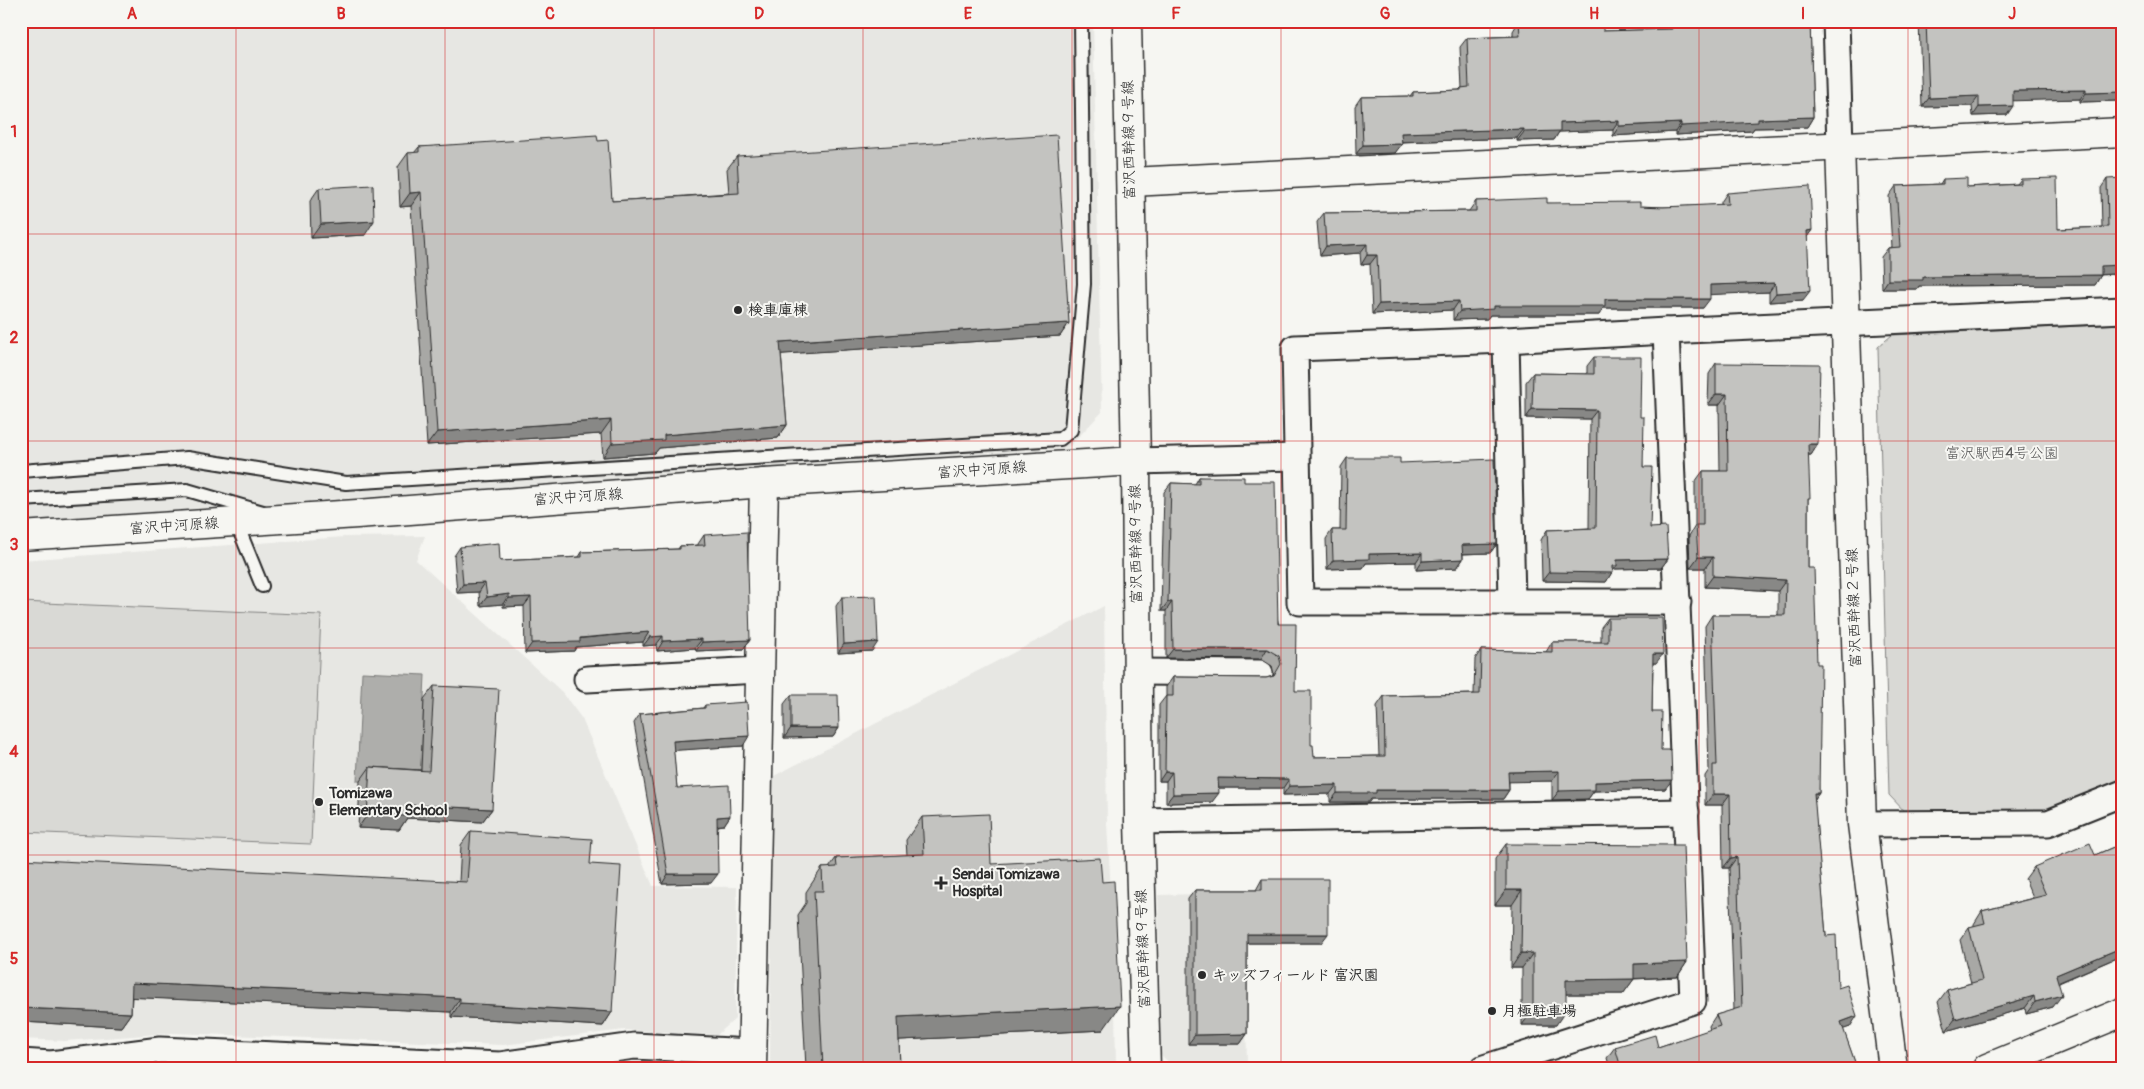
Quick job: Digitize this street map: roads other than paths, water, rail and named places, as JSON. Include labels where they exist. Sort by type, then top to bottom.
[{"type":"street","name":"富沢西幹線９号線","points":[[1127,21],[1136,461],[1139,821],[1146,1068]]},
{"type":"street","points":[[1836,21],[1840,146]]},
{"type":"street","points":[[1131,182],[2123,132]]},
{"type":"street","name":"富沢西幹線２号線","points":[[1840,146],[1844,324],[1862,824],[1893,1068]]},
{"type":"street","points":[[1678,602],[1512,600],[1300,602],[1295,348],[1506,340],[2123,310]]},
{"type":"street","points":[[1484,1068],[1693,1001],[1666,331]]},
{"type":"street","points":[[1506,340],[1512,600]]},
{"type":"street","points":[[1136,461],[1296,457]]},
{"type":"street","name":"富沢中河原線","points":[[21,536],[284,519],[764,483],[1136,461]]},
{"type":"street","points":[[21,1062],[51,1064],[160,1050],[500,1065],[634,1046],[751,1060],[764,483]]},
{"type":"street","points":[[587,679],[760,670]]},
{"type":"street","points":[[1138,672],[1260,673]]},
{"type":"street","points":[[1862,824],[2048,823],[2123,793]]},
{"type":"street","points":[[1139,821],[1686,812]]},
{"type":"street","points":[[1987,1068],[2123,1012]]},
{"type":"lane","points":[[21,471],[188,458],[346,483],[1060,439],[1070,430],[1084,284],[1081,21]]},
{"type":"lane","points":[[21,500],[187,490],[284,519]]},
{"type":"lane","points":[[236,522],[262,586]]},
{"type":"place","name":"検車庫棟","points":[[738,310]]},
{"type":"place","name":"Tomizawa Elementary School","points":[[319,802]]},
{"type":"place","name":"Sendai Tomizawa Hospital","points":[[941,883]]},
{"type":"place","name":"キッズフィールド 富沢園","points":[[1202,975]]},
{"type":"place","name":"月極駐車場","points":[[1492,1011]]},
{"type":"park label","name":"富沢駅西4号公園","points":[[2002,453]]}]
